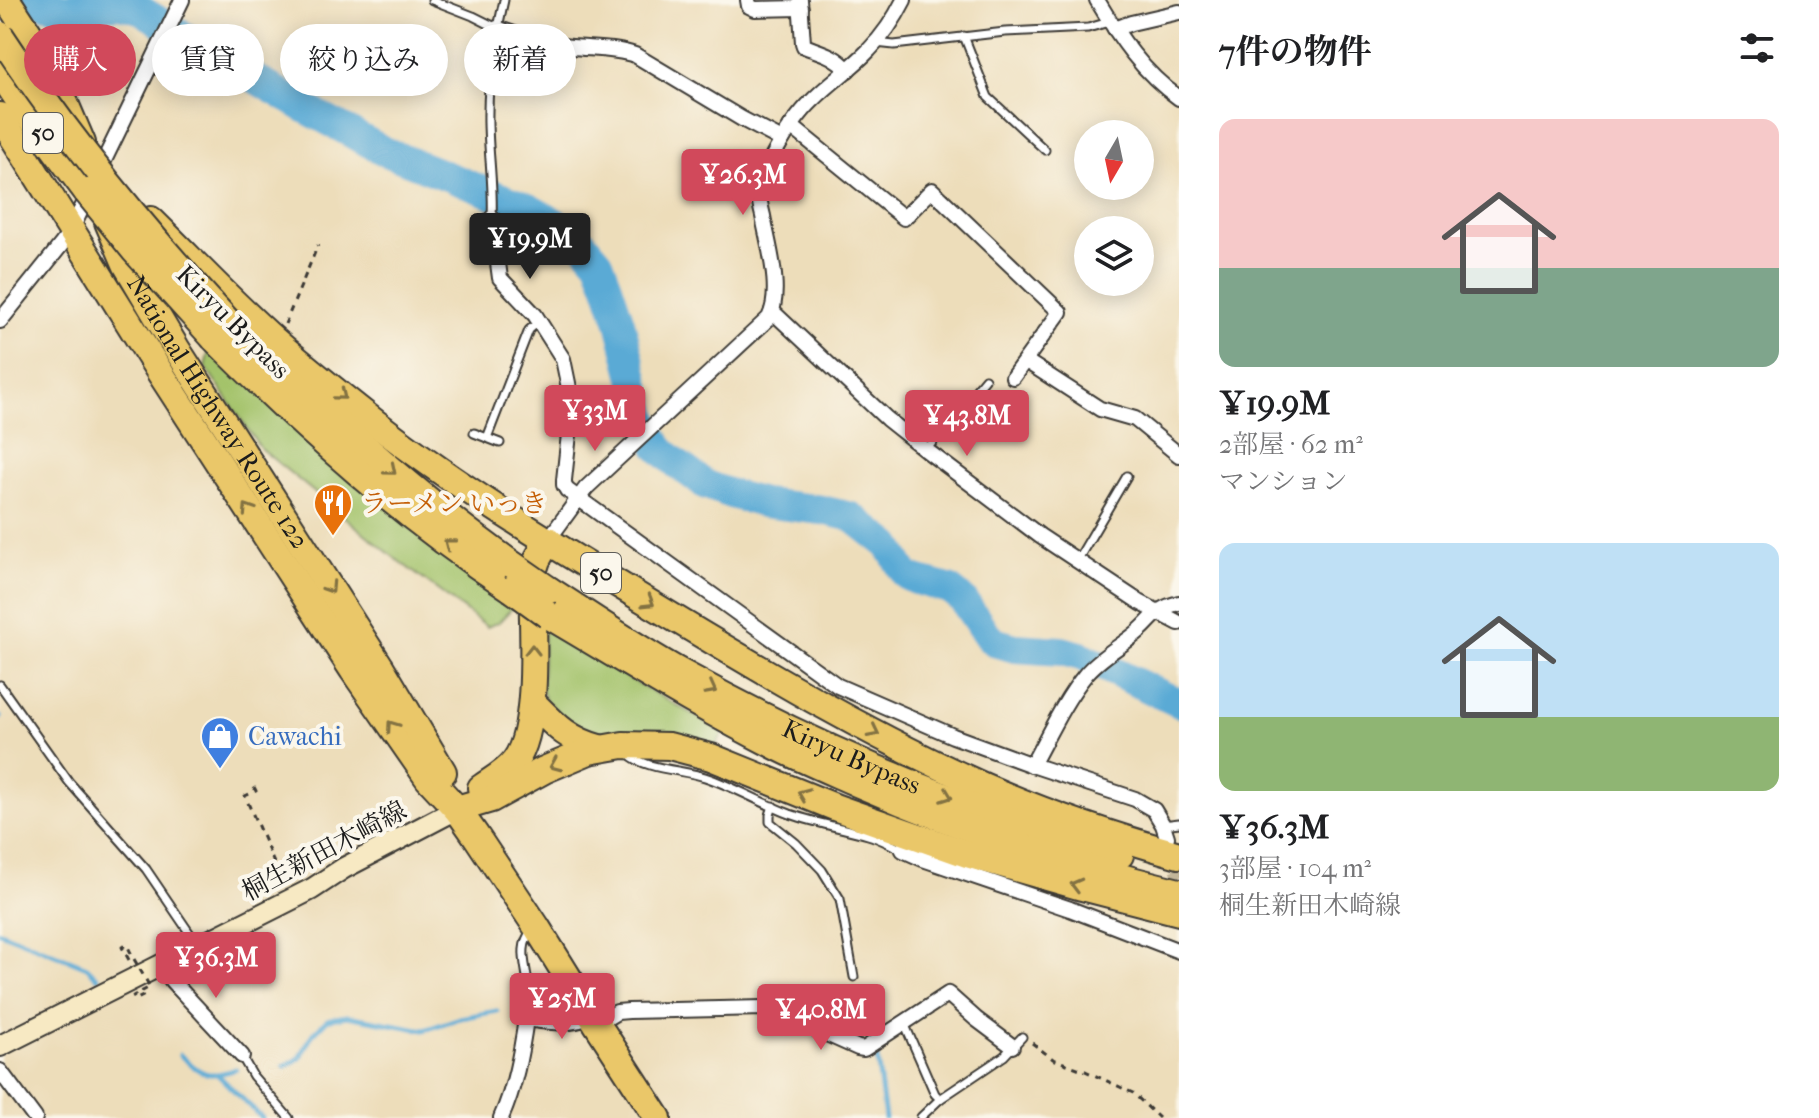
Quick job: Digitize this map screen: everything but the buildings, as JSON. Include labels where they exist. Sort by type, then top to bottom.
[{"type":"highway","name":"National Highway Route 122","points":[[7,0],[41,52],[65,101],[93,184],[126,264],[380,666],[447,778],[457,809]]},
{"type":"highway","name":"Kiryu Bypass","points":[[0,35],[95,168],[288,410],[378,490],[476,565],[513,577],[724,719],[778,747],[865,787],[1018,845],[1080,866],[1179,892]]},
{"type":"highway","name":"Kiryu Bypass","points":[[0,72],[81,184],[135,251],[222,331]]},
{"type":"highway","name":"National Highway Route 122","points":[[0,116],[146,350],[353,670],[428,778],[457,809],[536,926],[658,1118]]},
{"type":"highway","name":"50","points":[[93,184],[118,188],[274,341],[413,451],[485,501],[774,679],[985,787],[1129,841],[1170,839]]},
{"type":"highway","points":[[93,184],[91,231],[113,280],[143,332],[146,350]]},
{"type":"highway","points":[[457,809],[483,785],[502,774],[521,752],[532,702],[532,575],[548,540]]},
{"type":"highway","name":"Kiryu Bypass","points":[[548,603],[850,758],[1025,825],[1179,870]]},
{"type":"highway","points":[[532,702],[560,731],[581,743],[611,747],[669,746],[697,752],[837,808],[906,842],[1179,912]]},
{"type":"highway","points":[[457,809],[491,799],[544,770],[611,747]]},
{"type":"main road","name":"桐生新田木崎線","points":[[0,1046],[312,889],[344,868],[457,809]]},
{"type":"street","points":[[0,321],[71,231],[182,0]]},
{"type":"street","points":[[748,0],[749,6],[755,9],[800,4],[804,46],[830,54],[848,70]]},
{"type":"street","points":[[548,540],[578,497],[763,323],[772,311],[774,275],[759,188],[761,178],[791,126],[811,101],[876,43],[904,0]]},
{"type":"street","points":[[1097,0],[1139,63],[1179,98]]},
{"type":"street","points":[[1112,25],[1179,12]]},
{"type":"street","points":[[576,47],[624,51],[635,55],[782,140]]},
{"type":"street","points":[[791,126],[904,218],[932,190],[1060,312],[1013,377]]},
{"type":"street","points":[[492,212],[500,278],[539,321],[563,359],[571,416],[564,485],[567,490],[838,686],[953,736],[1135,799],[1154,810],[1170,839]]},
{"type":"street","points":[[772,311],[887,419],[926,450],[1040,536],[1156,612],[1179,623]]},
{"type":"street","points":[[1026,361],[1100,409],[1135,419],[1179,455]]},
{"type":"street","points":[[1032,765],[1065,704],[1087,673],[1107,654],[1139,632],[1156,612],[1179,603]]},
{"type":"street","points":[[906,842],[923,859],[1070,909],[1179,951]]},
{"type":"street","points":[[162,965],[172,981],[242,1056]]},
{"type":"street","points":[[501,1118],[520,1059],[526,1019],[554,1023],[594,1020],[629,1011],[764,1008],[864,1049],[948,994],[976,1019],[1017,1041]]},
{"type":"street","points":[[0,1071],[35,1118]]},
{"type":"lane","points":[[432,0],[489,24]]},
{"type":"lane","points":[[498,24],[504,0]]},
{"type":"lane","points":[[876,43],[894,45],[1005,32],[1112,25]]},
{"type":"lane","points":[[964,36],[988,97],[1045,150]]},
{"type":"lane","points":[[489,96],[492,212]]},
{"type":"lane","points":[[487,438],[529,330],[539,321]]},
{"type":"lane","points":[[926,450],[985,379]]},
{"type":"lane","points":[[474,433],[500,443]]},
{"type":"lane","points":[[1077,561],[1127,476]]},
{"type":"lane","points":[[0,685],[69,782],[146,869],[198,946]]},
{"type":"lane","points":[[611,747],[643,762],[703,776],[739,789],[804,818],[848,831],[906,842]]},
{"type":"lane","points":[[773,806],[770,822],[822,870],[840,899],[854,977]]},
{"type":"lane","points":[[1170,839],[1179,823]]},
{"type":"lane","points":[[526,1019],[528,983],[523,957],[524,942],[536,926]]},
{"type":"lane","points":[[904,1023],[940,1099]]},
{"type":"lane","points":[[921,1117],[940,1099],[1004,1056],[1017,1041]]},
{"type":"lane","points":[[242,1056],[253,1076],[289,1118]]},
{"type":"path","points":[[274,341],[282,330],[318,245]]},
{"type":"path","points":[[254,787],[256,791],[245,796],[284,887]]},
{"type":"path","points":[[130,961],[122,947],[127,945],[150,987],[133,996],[135,1000],[149,993]]},
{"type":"path","points":[[1017,1041],[1133,1093],[1159,1118]]},
{"type":"green space","points":[[210,347],[514,606],[499,622],[487,627],[396,559],[261,449],[205,366]]},
{"type":"green space","points":[[544,627],[724,732],[713,750],[588,738],[546,701],[542,690]]},
{"type":"waterway","points":[[31,0],[63,8],[119,4],[139,9],[301,106],[386,152],[528,208],[556,223],[582,242],[599,262],[620,322],[644,418],[659,448],[677,464],[706,485],[731,494],[763,503],[852,517],[889,546],[906,575],[949,589],[963,600],[989,638],[997,643],[1081,656],[1179,703]]},
{"type":"waterway","points":[[0,932],[87,967],[98,978]]},
{"type":"waterway","points":[[285,1066],[299,1059],[312,1035],[330,1019],[347,1016],[424,1030],[460,1018],[497,1011]]},
{"type":"waterway","points":[[180,1055],[206,1073],[218,1074],[236,1069]]},
{"type":"waterway","points":[[873,1055],[877,1058],[885,1118]]},
{"type":"waterway","points":[[218,1075],[262,1118]]},
{"type":"tunnel","points":[[1171,849],[1179,877]]},
{"type":"place","name":"ラーメン いっき","points":[[333,537]]},
{"type":"place","name":"Cawachi","points":[[220,770]]}]
